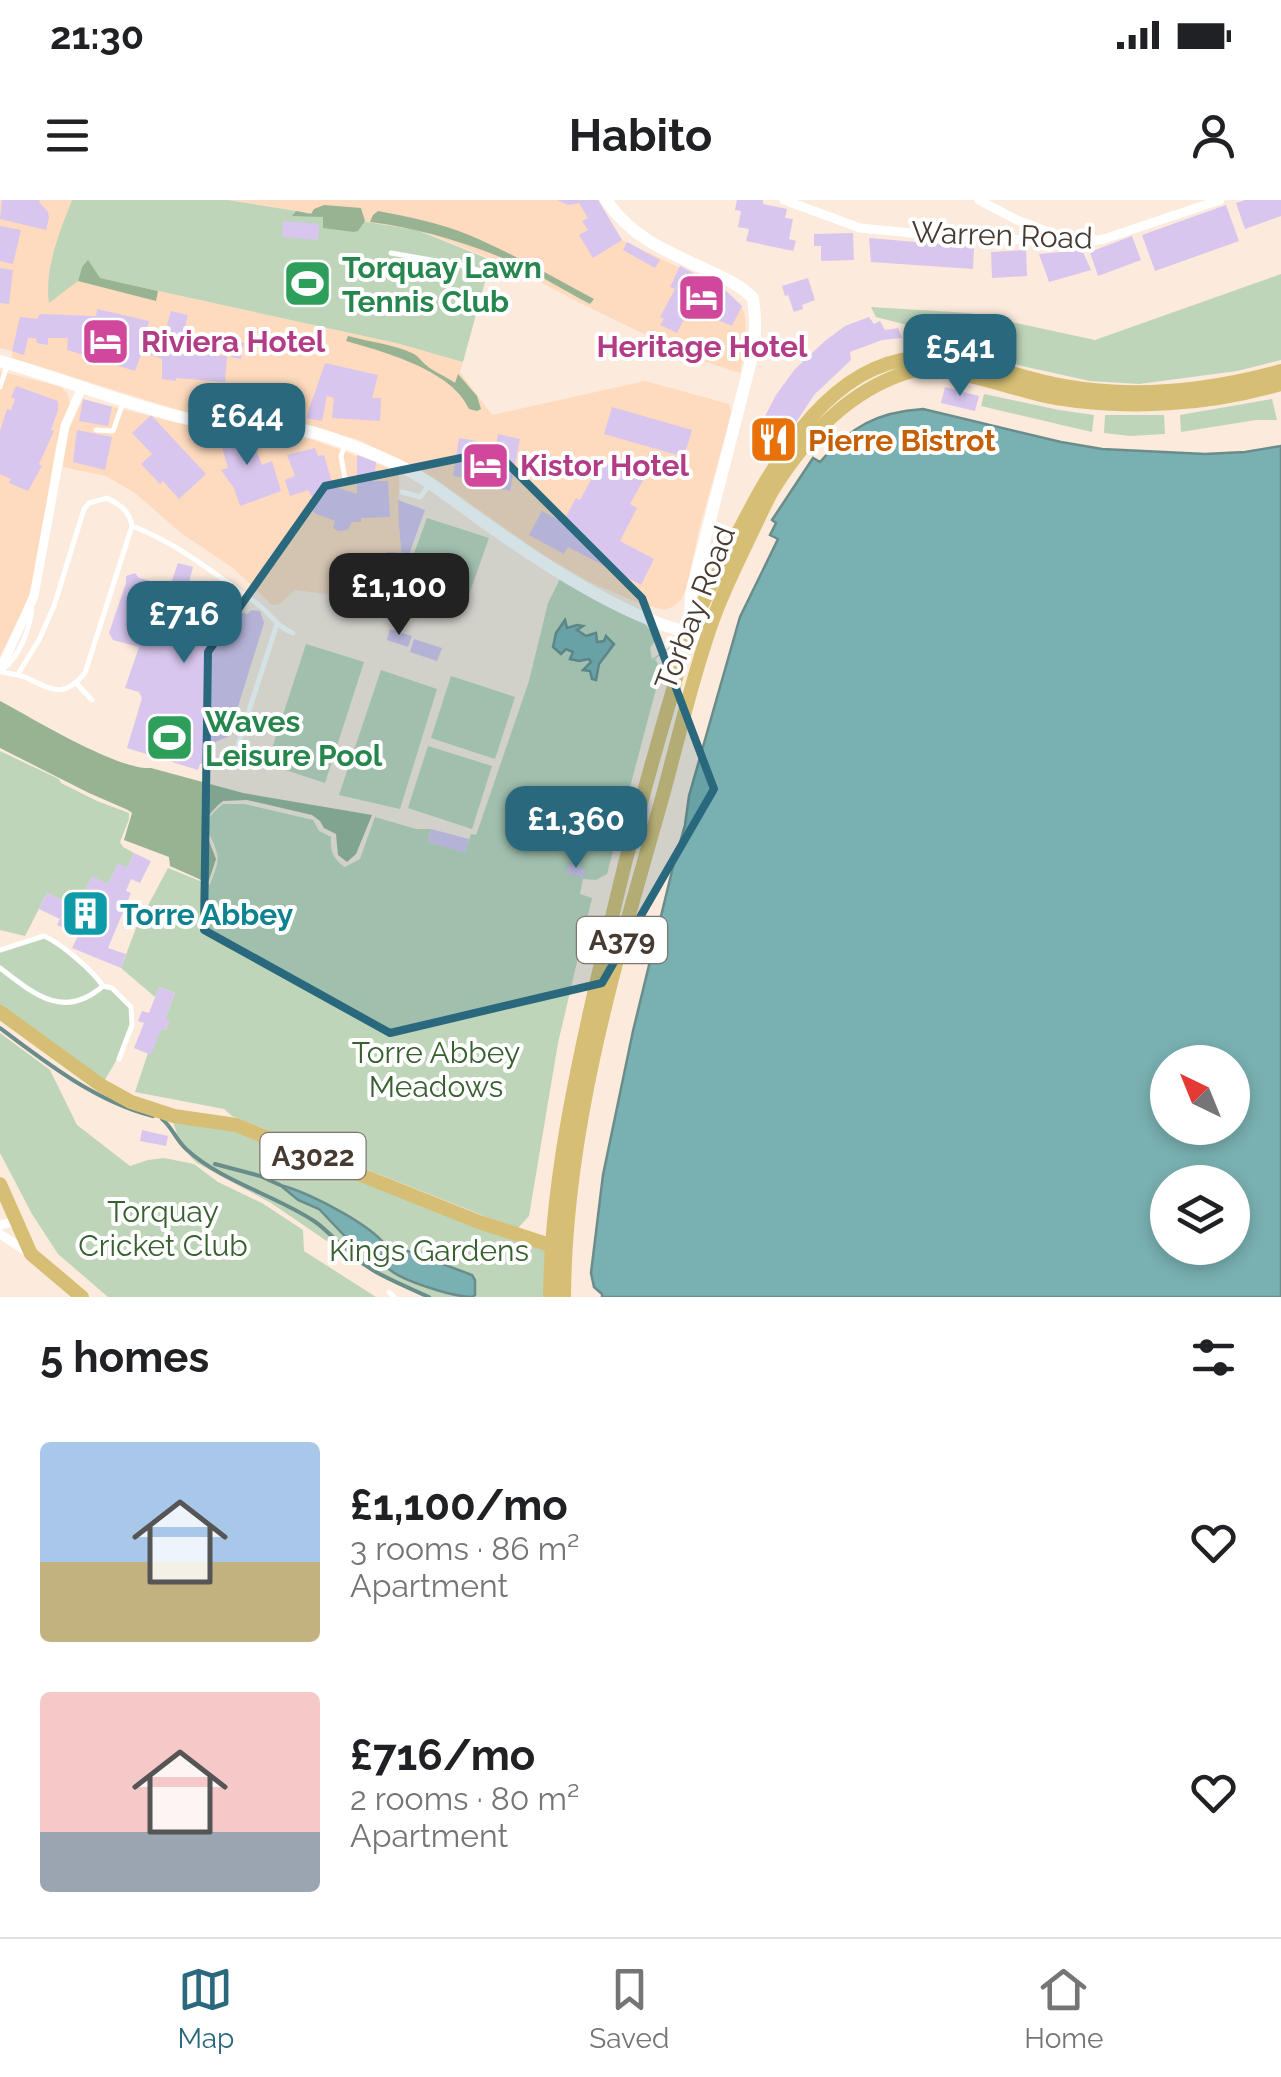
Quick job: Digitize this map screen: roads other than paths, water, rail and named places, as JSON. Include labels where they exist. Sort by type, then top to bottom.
[{"type":"main road","name":"Torbay Road","points":[[550,1297],[568,1123],[580,1054],[628,852],[689,634],[760,490],[785,449],[840,391],[863,374],[901,360],[956,359],[1066,387],[1111,392],[1206,386],[1281,371]]},
{"type":"main road","name":"Torbay Road","points":[[564,1297],[557,1248],[606,1000],[707,636],[727,584],[773,490],[805,447],[862,392],[915,370],[1001,383],[1052,398],[1106,404],[1205,399],[1281,384]]},
{"type":"main road","name":"A3022","points":[[0,1012],[88,1077],[131,1102],[174,1116],[236,1125],[479,1222],[557,1248]]},
{"type":"main road","points":[[0,1184],[32,1254],[82,1297]]},
{"type":"street","points":[[606,200],[634,233],[732,281],[753,298],[755,346],[691,594],[689,634]]},
{"type":"street","name":"Warren Road","points":[[784,200],[860,228],[932,236],[1078,243],[1104,240],[1220,200]]},
{"type":"street","points":[[978,200],[1078,243]]},
{"type":"street","points":[[4,362],[197,421],[290,428],[397,464],[562,575],[636,614],[689,634],[707,636]]},
{"type":"street","points":[[0,671],[34,596],[65,426],[82,387]]},
{"type":"street","points":[[0,1226],[16,1217]]},
{"type":"street","points":[[0,1234],[32,1254]]},
{"type":"lane","points":[[390,253],[460,264],[502,277]]},
{"type":"lane","points":[[0,387],[4,362]]},
{"type":"lane","points":[[96,430],[114,431],[124,400]]},
{"type":"lane","points":[[345,444],[341,456],[345,479]]},
{"type":"lane","points":[[402,492],[420,498],[432,484]]},
{"type":"lane","points":[[0,671],[18,674],[53,690],[77,684],[85,673],[132,526],[124,507],[107,498],[89,503],[84,509],[54,606],[18,674]]},
{"type":"lane","points":[[132,526],[158,535],[184,552],[258,604],[277,624],[293,632]]},
{"type":"lane","points":[[0,671],[14,658],[30,623],[34,596]]},
{"type":"lane","points":[[232,763],[277,624]]},
{"type":"lane","points":[[77,684],[92,700]]},
{"type":"lane","points":[[0,950],[44,936],[63,948],[103,986],[112,988],[131,1007],[132,1025],[119,1059]]},
{"type":"lane","points":[[0,968],[27,988],[61,1003],[90,998],[103,986]]},
{"type":"water","points":[[923,409],[1102,449],[1205,454],[1281,446],[1281,1297],[602,1297],[594,1287],[591,1273],[603,1175],[633,1031],[689,796],[740,617],[778,539],[770,535],[776,523],[772,520],[813,458],[820,462],[842,439],[866,423]]},
{"type":"water","points":[[565,620],[567,628],[583,626],[577,630],[586,636],[596,633],[597,642],[604,641],[606,636],[614,644],[599,664],[596,680],[590,671],[583,670],[591,662],[589,659],[570,659],[573,652],[566,649],[561,654],[553,647]]},
{"type":"water","points":[[280,1185],[349,1216],[382,1241],[384,1252],[397,1247],[472,1275],[475,1295],[441,1291],[396,1274],[381,1255],[372,1256],[356,1248],[319,1209],[298,1200]]},
{"type":"waterway","points":[[0,1028],[92,1091],[153,1116]]},
{"type":"waterway","points":[[162,1119],[200,1160],[298,1212],[362,1263],[429,1297]]},
{"type":"waterway","points":[[215,1164],[280,1185]]},
{"type":"place","name":"Torquay Lawn Tennis Club","points":[[307,284]]},
{"type":"place","name":"Heritage Hotel","points":[[702,297]]},
{"type":"place","name":"Riviera Hotel","points":[[106,341]]},
{"type":"place","name":"Pierre Bistrot","points":[[773,440]]},
{"type":"place","name":"Kistor Hotel","points":[[485,465]]},
{"type":"place","name":"Waves Leisure Pool","points":[[170,738]]},
{"type":"place","name":"Torre Abbey","points":[[85,914]]},
{"type":"park label","name":"Torre Abbey Meadows","points":[[436,1069]]},
{"type":"park label","name":"Torquay Cricket Club","points":[[163,1228]]},
{"type":"park label","name":"Kings Gardens","points":[[429,1250]]}]
